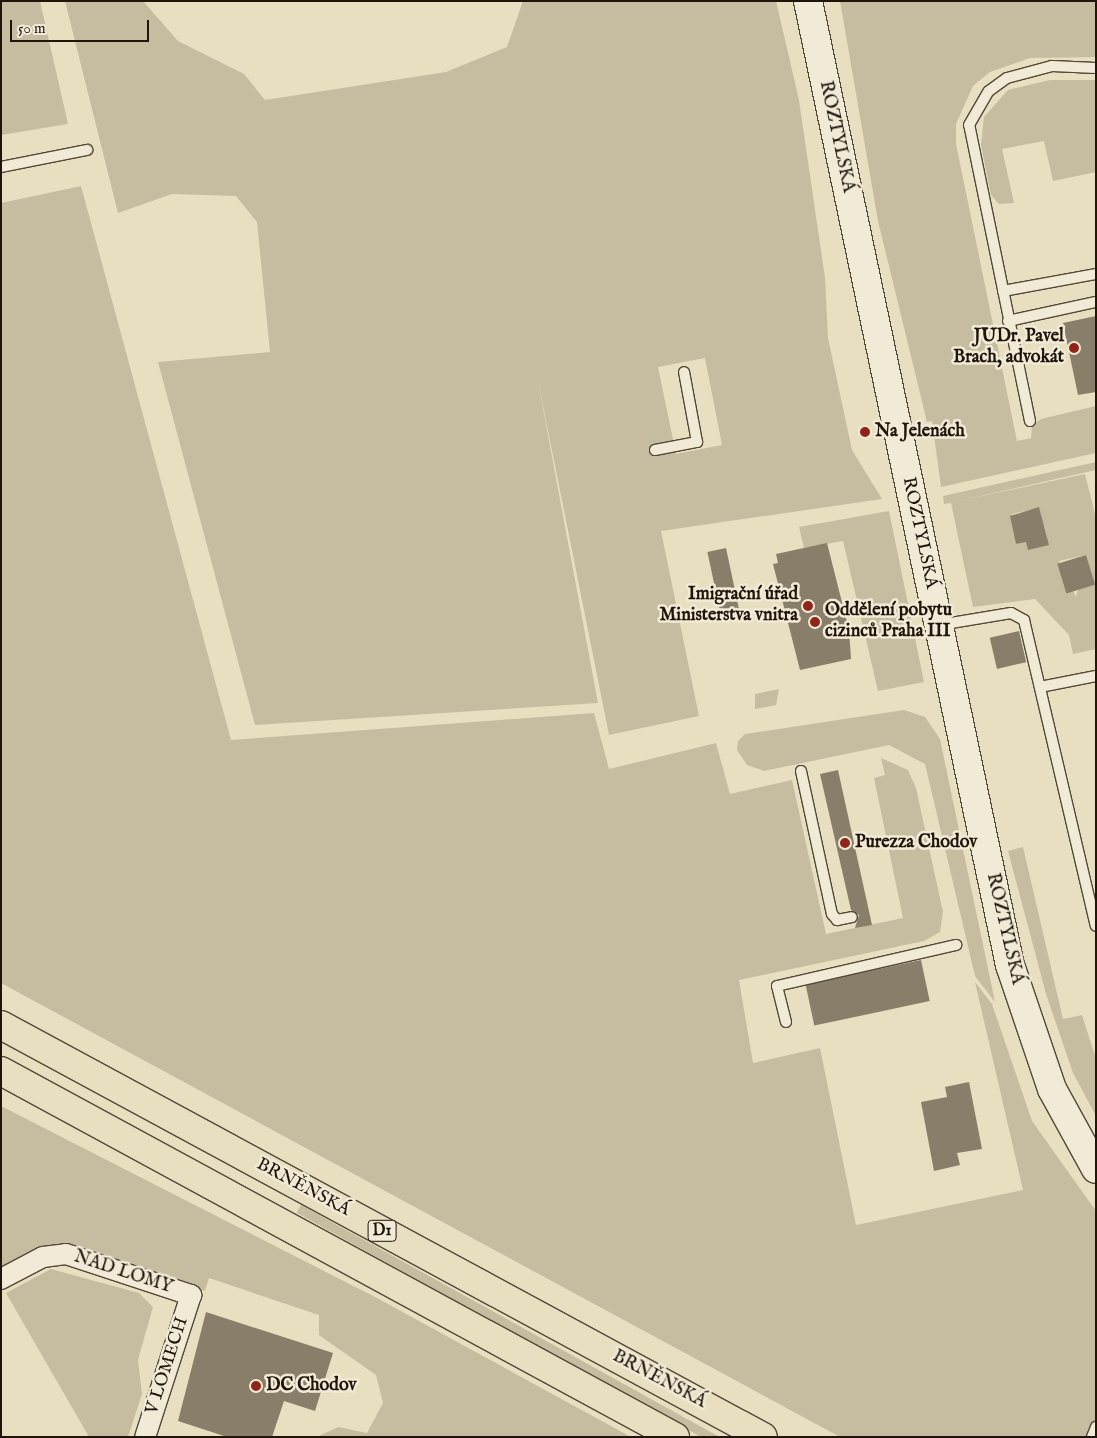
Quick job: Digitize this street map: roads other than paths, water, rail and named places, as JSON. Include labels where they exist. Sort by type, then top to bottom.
[{"type":"highway","name":"BRNĚNSKÁ","points":[[1,1024],[764,1437]]},
{"type":"highway","name":"D1","points":[[1,1072],[675,1437]]},
{"type":"highway","points":[[1,1084],[51,1098]]},
{"type":"main road","name":"ROZTYLSKÁ","points":[[808,1],[938,625],[1022,1006],[1052,1089],[1096,1170]]},
{"type":"main road","points":[[814,32],[816,1]]},
{"type":"street","name":"NAD LOMY","points":[[1,1279],[43,1257],[66,1254],[191,1295]]},
{"type":"street","name":"V LOMECH","points":[[145,1437],[191,1295]]},
{"type":"lane","points":[[1030,422],[969,126],[988,91],[1007,78],[1052,66],[1096,68]]},
{"type":"lane","points":[[1,167],[87,150]]},
{"type":"lane","points":[[1003,291],[1096,274]]},
{"type":"lane","points":[[1008,321],[1096,302]]},
{"type":"lane","points":[[656,450],[697,442],[684,372]]},
{"type":"lane","points":[[938,625],[1011,613],[1024,620],[1096,926]]},
{"type":"lane","points":[[1040,687],[1096,676]]},
{"type":"lane","points":[[801,771],[832,914],[838,920],[852,917]]},
{"type":"lane","points":[[786,1022],[777,986],[956,945]]},
{"type":"lane","points":[[1092,1437],[1096,1427]]},
{"type":"place","name":"JUDr. Pavel Brach, advokát","points":[[1074,348]]},
{"type":"place","name":"Na Jelenách","points":[[865,432]]},
{"type":"place","name":"Imigrační úřad Ministerstva vnitra","points":[[808,606]]},
{"type":"place","name":"Oddělení pobytu cizinců Praha III","points":[[815,622]]},
{"type":"place","name":"Purezza Chodov","points":[[845,843]]},
{"type":"place","name":"DC Chodov","points":[[256,1386]]}]
